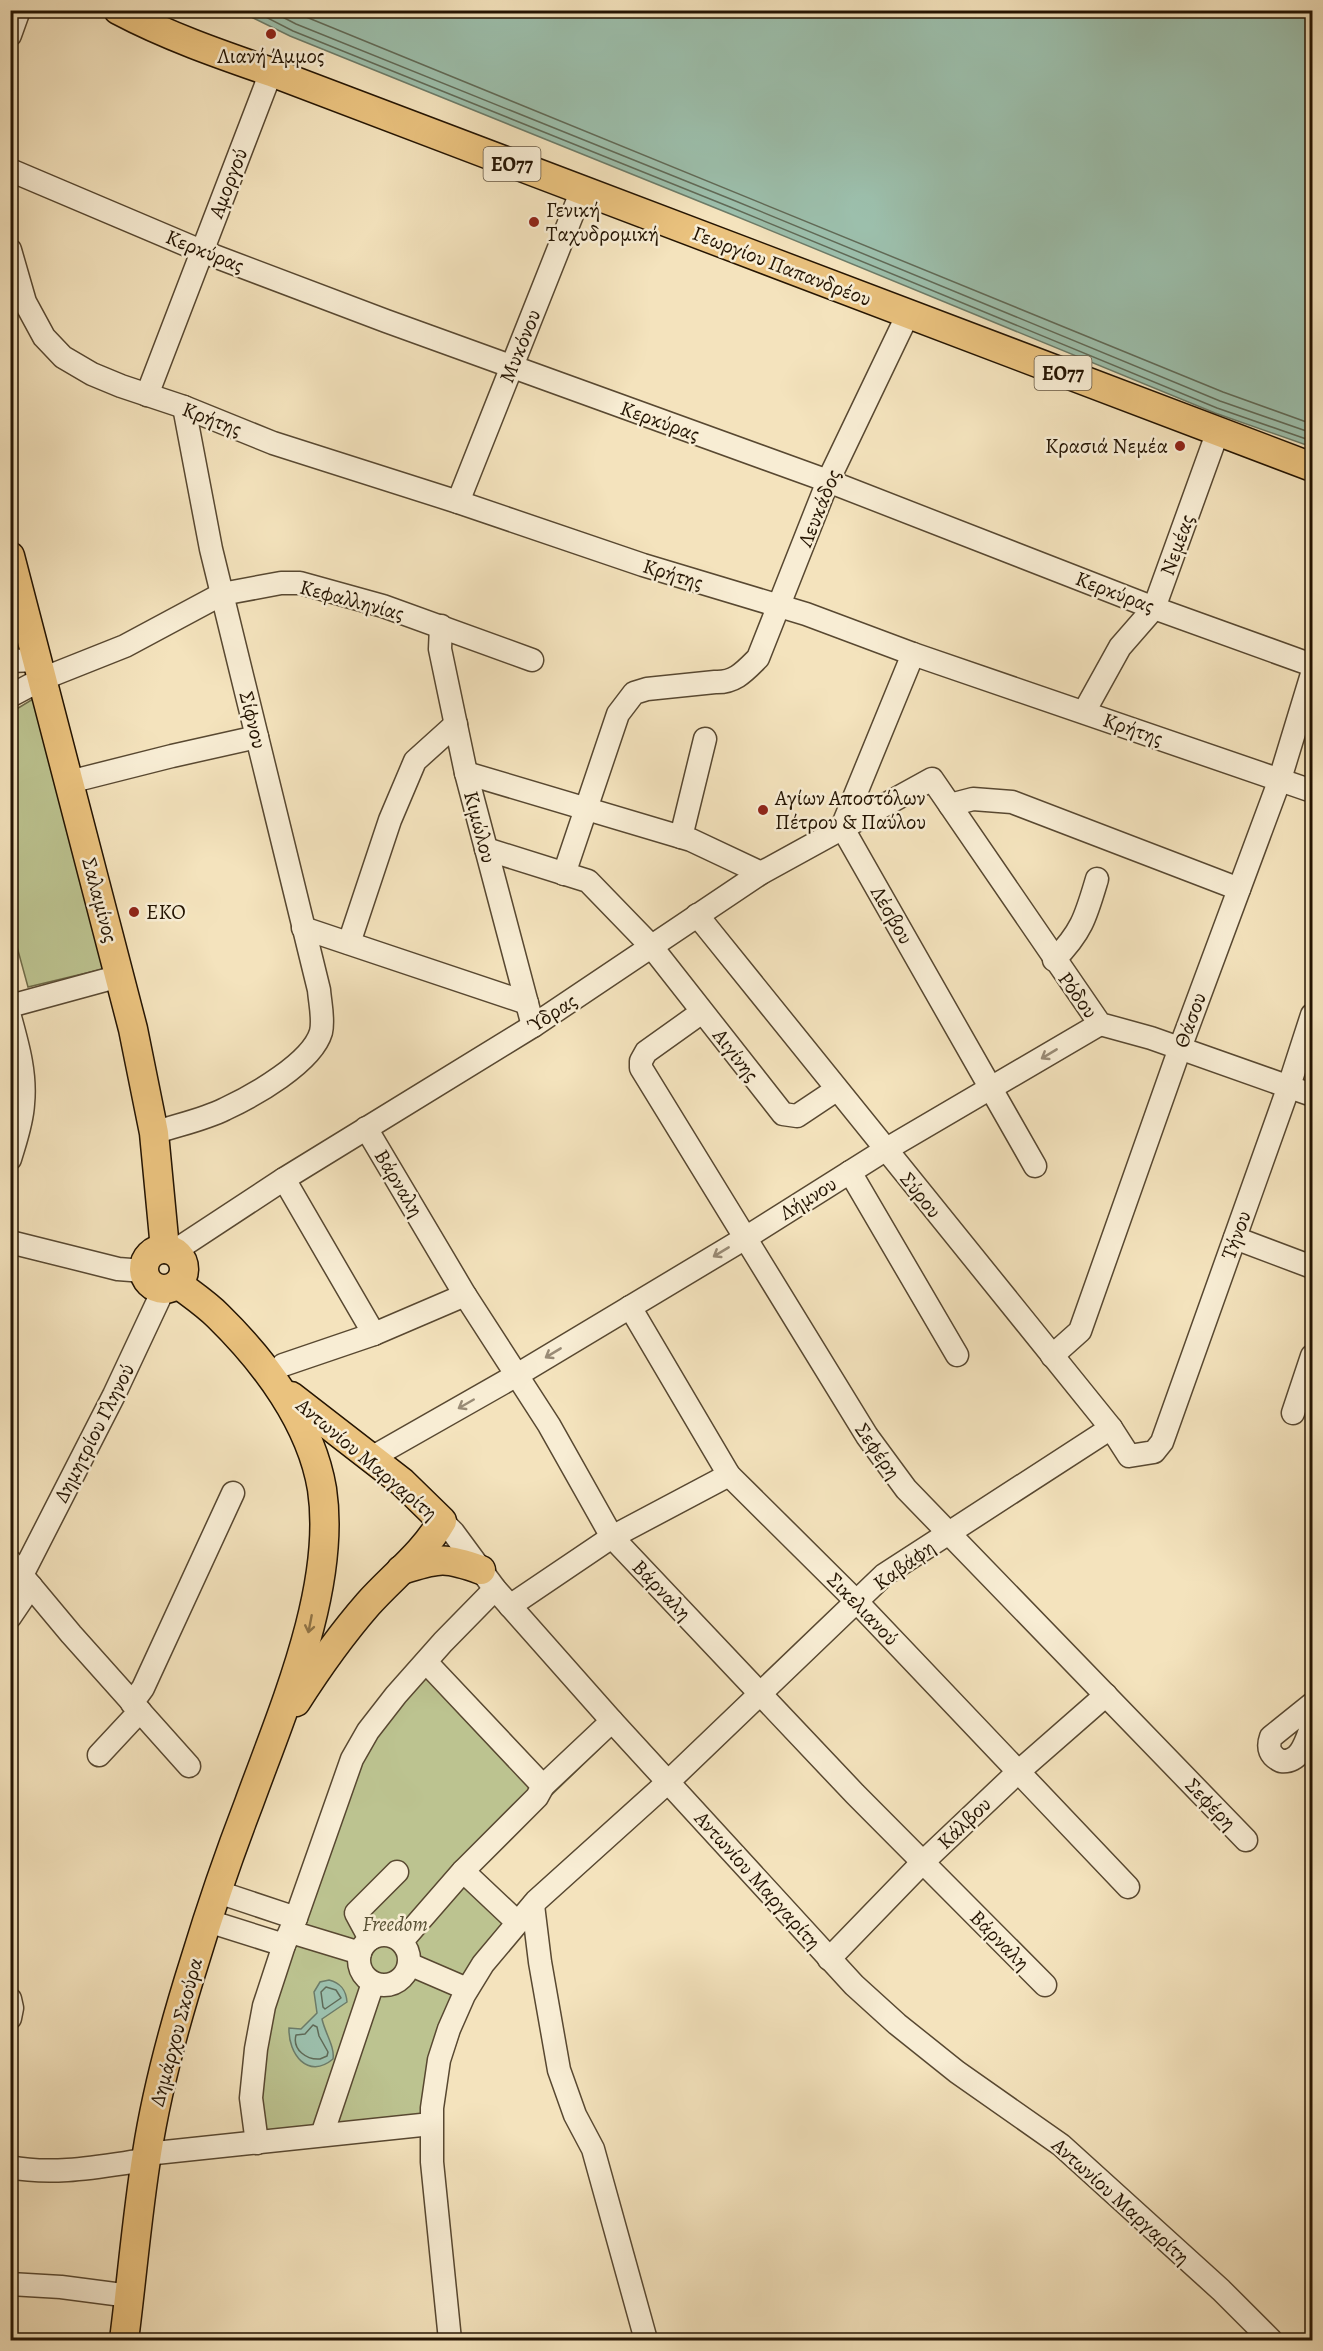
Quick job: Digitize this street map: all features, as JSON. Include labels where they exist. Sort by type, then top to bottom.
[{"type":"main road","name":"Γεωργίου Παπανδρέου","points":[[118,10],[169,35],[1312,467]]},
{"type":"main road","name":"Σαλαμίνος","points":[[10,556],[30,667],[69,782],[120,976],[154,1133],[169,1250],[182,1260],[184,1267],[182,1279],[161,1282]]},
{"type":"main road","points":[[161,1282],[217,1315],[281,1375],[313,1452],[323,1504],[323,1557],[308,1634],[276,1735]]},
{"type":"main road","name":"Αντωνίου Μαργαρίτη","points":[[281,1375],[334,1431],[402,1482],[442,1521]]},
{"type":"main road","points":[[313,1452],[319,1439],[334,1431]]},
{"type":"main road","points":[[276,1735],[315,1672],[366,1606],[428,1541],[442,1521]]},
{"type":"main road","points":[[401,1570],[424,1563],[448,1560],[488,1579]]},
{"type":"main road","points":[[319,1579],[326,1599],[337,1610],[353,1611],[366,1606]]},
{"type":"main road","name":"Δημάρχου Σκούρα","points":[[124,2340],[146,2157],[156,2104],[195,1960],[249,1803],[276,1735]]},
{"type":"street","points":[[10,35],[19,10]]},
{"type":"street","name":"Αμοργού","points":[[147,395],[271,72]]},
{"type":"street","name":"Κερκύρας","points":[[10,170],[201,251],[828,481],[1154,608],[1312,666]]},
{"type":"street","name":"Μυκόνου","points":[[458,502],[582,190]]},
{"type":"street","name":"Κρήτης","points":[[10,250],[26,302],[44,337],[63,357],[92,374],[184,407],[273,443],[458,502],[643,565],[806,614],[913,654],[1312,791]]},
{"type":"street","name":"Λευκάδος","points":[[564,874],[618,714],[634,693],[647,689],[716,682],[727,683],[742,674],[758,658],[828,481],[908,314]]},
{"type":"street","name":"Σίφνου","points":[[154,1133],[223,1110],[264,1088],[297,1063],[312,1048],[321,1032],[322,1016],[319,990],[211,549],[184,407]]},
{"type":"street","name":"Νεμέας","points":[[1084,712],[1120,647],[1154,608],[1218,431]]},
{"type":"street","name":"Κεφαλληνίας","points":[[10,696],[30,667],[125,646],[222,594],[281,583],[300,583],[383,606],[532,660]]},
{"type":"street","name":"Κιμώλου","points":[[441,626],[440,648],[466,773],[533,1026]]},
{"type":"street","points":[[842,827],[913,654]]},
{"type":"street","name":"Θάσου","points":[[1052,1356],[1080,1331],[1180,1048],[1280,779],[1312,674]]},
{"type":"street","points":[[349,943],[390,820],[416,761],[456,724]]},
{"type":"street","points":[[69,782],[257,737]]},
{"type":"street","points":[[681,837],[705,739]]},
{"type":"street","points":[[466,773],[681,837],[761,873]]},
{"type":"street","name":"Ύδρας","points":[[169,1250],[533,1026],[761,873],[932,779]]},
{"type":"street","name":"Ρόδου","points":[[932,779],[1100,1024],[1180,1048],[1312,1095]]},
{"type":"street","points":[[950,805],[973,799],[1012,802],[1239,889]]},
{"type":"street","name":"Λέσβου","points":[[842,827],[1035,1166]]},
{"type":"street","name":"Αιγίνης","points":[[486,849],[588,881],[651,946],[783,1114],[797,1116],[836,1090]]},
{"type":"street","points":[[1054,960],[1071,943],[1083,924],[1097,879]]},
{"type":"street","name":"Σύρου","points":[[697,915],[1111,1428],[1130,1456],[1154,1452]]},
{"type":"street","points":[[303,928],[527,1003]]},
{"type":"street","points":[[10,1006],[120,976]]},
{"type":"street","name":"Σεφέρη","points":[[702,1012],[646,1052],[641,1065],[867,1436],[899,1481],[1246,1840]]},
{"type":"street","name":"Τήνου","points":[[1154,1452],[1162,1442],[1289,1086],[1312,1015]]},
{"type":"street","points":[[10,1017],[21,1057],[24,1086],[23,1111],[10,1159]]},
{"type":"street","name":"Λήμνου","points":[[371,1458],[517,1375],[747,1237],[885,1150],[1100,1024]]},
{"type":"street","name":"Βάρναλη","points":[[366,1128],[465,1295],[549,1425],[612,1537],[855,1794],[1045,1985]]},
{"type":"street","points":[[849,1172],[957,1355]]},
{"type":"street","points":[[284,1179],[374,1334]]},
{"type":"street","points":[[1235,1238],[1312,1267]]},
{"type":"street","points":[[10,1242],[161,1282]]},
{"type":"street","name":"Δημητρίου Γληνού","points":[[10,1617],[21,1574],[114,1395],[159,1299],[161,1282]]},
{"type":"street","points":[[281,1375],[465,1295]]},
{"type":"street","name":"Σικελιανού","points":[[630,1307],[729,1474],[857,1602],[1128,1887]]},
{"type":"street","points":[[1293,1413],[1312,1356]]},
{"type":"street","name":"Καβάφη","points":[[450,2340],[432,2162],[433,2092],[439,2060],[449,2029],[468,1989],[487,1959],[533,1905],[668,1782],[884,1575],[1111,1428]]},
{"type":"street","points":[[510,1606],[612,1537],[729,1474]]},
{"type":"street","points":[[99,1755],[136,1707],[142,1688],[233,1493]]},
{"type":"street","name":"Αντωνίου Μαργαρίτη","points":[[442,1521],[510,1606],[612,1721],[854,1985],[897,2024],[957,2072],[1061,2145],[1221,2290],[1272,2340]]},
{"type":"street","points":[[21,1574],[189,1766]]},
{"type":"street","points":[[257,2143],[251,2097],[256,2049],[264,2006],[352,1759],[368,1731],[426,1662],[488,1579]]},
{"type":"street","points":[[426,1662],[543,1786]]},
{"type":"street","name":"Κάλβου","points":[[829,1959],[923,1862],[1018,1772],[1106,1695]]},
{"type":"street","points":[[1312,1704],[1271,1737],[1269,1744],[1272,1755],[1281,1761],[1294,1759],[1300,1754],[1312,1725]]},
{"type":"street","points":[[402,1941],[505,1821],[537,1797],[543,1786],[612,1721]]},
{"type":"street","points":[[463,1871],[517,1922]]},
{"type":"street","points":[[208,1921],[290,1932],[365,1946],[387,1934],[402,1941],[409,1955],[409,1964],[402,1978],[396,1983],[380,1985],[373,1983],[361,1970],[365,1946],[356,1913],[397,1872]]},
{"type":"street","points":[[218,1892],[290,1932]]},
{"type":"street","points":[[533,1905],[540,1962],[559,2070],[575,2115],[593,2149],[646,2340]]},
{"type":"street","points":[[409,1964],[468,1989]]},
{"type":"street","points":[[322,2135],[373,1983]]},
{"type":"street","points":[[10,2000],[12,2008],[10,2018]]},
{"type":"street","points":[[10,2167],[23,2170],[74,2170],[146,2157],[431,2124]]},
{"type":"street","points":[[10,2284],[61,2287],[130,2296]]},
{"type":"green space","points":[[33,699],[103,969],[28,987],[11,925],[10,713]]},
{"type":"green space","name":"Freedom","points":[[426,1662],[543,1786],[601,1747],[474,1870],[523,1916],[483,1964],[431,2118],[257,2143],[256,2049],[352,1759]]},
{"type":"water","points":[[239,11],[1312,11],[1312,447],[1215,413],[290,36]]},
{"type":"water","points":[[329,1980],[342,1988],[347,2002],[322,2019],[333,2050],[333,2059],[324,2065],[315,2067],[301,2061],[296,2055],[292,2047],[289,2028],[301,2029],[317,2013],[314,1992],[320,1982]]},
{"type":"place","name":"Λιανή Άμμος","points":[[271,34]]},
{"type":"place","name":"Γενική Ταχυδρομική","points":[[534,222]]},
{"type":"place","name":"Κρασιά Νεμέα","points":[[1180,446]]},
{"type":"place","name":"Αγίων Αποστόλων Πέτρου & Παύλου","points":[[763,810]]},
{"type":"place","name":"EKO","points":[[134,912]]}]
